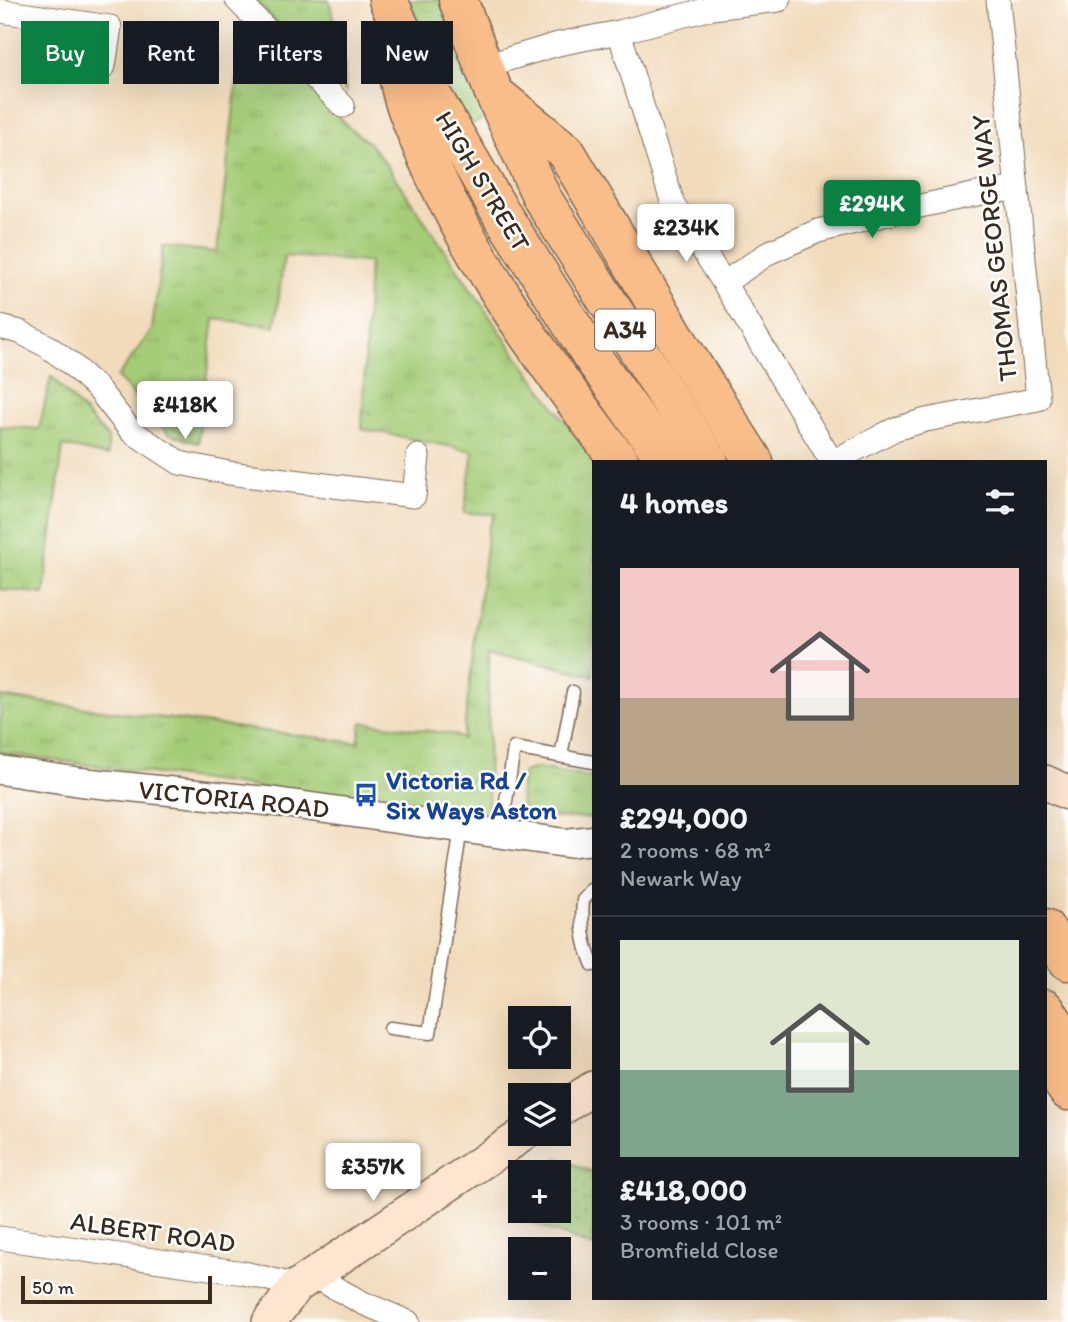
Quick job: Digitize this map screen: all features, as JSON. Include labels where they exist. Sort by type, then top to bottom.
[{"type":"highway","name":"HIGH STREET","points":[[385,0],[426,85],[502,215],[591,355],[666,460]]},
{"type":"highway","points":[[385,0],[404,99],[450,208],[545,363],[618,460]]},
{"type":"highway","name":"A34","points":[[458,0],[542,198],[708,460]]},
{"type":"highway","points":[[490,79],[566,152],[685,353],[753,460]]},
{"type":"highway","points":[[1047,931],[1068,961]]},
{"type":"highway","points":[[1047,1012],[1068,1042]]},
{"type":"highway","points":[[1047,1060],[1068,1091]]},
{"type":"main road","points":[[1047,783],[1068,793]]},
{"type":"main road","points":[[1047,1001],[1068,999]]},
{"type":"main road","points":[[571,1102],[592,1089]]},
{"type":"main road","points":[[269,1322],[305,1281],[508,1145]]},
{"type":"street","points":[[237,0],[343,106]]},
{"type":"street","points":[[490,79],[558,44],[618,32],[711,4],[779,0]]},
{"type":"street","name":"THOMAS GEORGE WAY","points":[[836,460],[895,429],[926,420],[1038,399],[998,0]]},
{"type":"street","points":[[0,11],[69,21]]},
{"type":"street","points":[[618,32],[673,204],[831,460]]},
{"type":"street","points":[[724,283],[770,252],[818,231],[947,200],[1017,189]]},
{"type":"street","points":[[0,327],[20,332],[71,363],[98,389],[131,432],[180,463],[229,473],[414,496],[418,456]]},
{"type":"street","name":"VICTORIA ROAD","points":[[0,770],[81,782],[276,802],[566,843],[592,840]]},
{"type":"street","name":"ALBERT ROAD","points":[[0,1238],[305,1281],[408,1322]]},
{"type":"lane","points":[[561,756],[573,692]]},
{"type":"lane","points":[[501,834],[514,748],[592,762]]},
{"type":"lane","points":[[390,1028],[430,1034],[461,828]]},
{"type":"lane","points":[[592,890],[583,900],[582,914],[585,948],[592,963]]},
{"type":"green space","points":[[254,0],[329,0],[334,21],[275,21]]},
{"type":"green space","points":[[409,0],[442,0],[450,21],[418,21]]},
{"type":"green space","points":[[453,29],[487,118],[465,127],[446,84],[453,84]]},
{"type":"green space","points":[[237,84],[307,84],[347,126],[369,143],[385,163],[510,346],[594,460],[592,676],[489,649],[488,823],[468,815],[0,753],[0,697],[358,743],[362,722],[453,734],[463,739],[488,529],[495,514],[464,513],[473,451],[362,429],[369,262],[284,256],[275,326],[214,319],[198,443],[169,434],[117,377],[152,330],[163,246],[217,252]]},
{"type":"green space","points":[[337,84],[345,84],[346,93]]},
{"type":"green space","points":[[51,376],[108,438],[108,456],[63,446],[44,594],[0,589],[0,426],[39,429]]},
{"type":"green space","points":[[537,768],[592,778],[592,818],[523,817],[520,791],[523,772]]},
{"type":"green space","points":[[571,1163],[592,1172],[592,1247],[533,1223],[571,1223]]},
{"type":"place","name":"Victoria Rd / Six Ways Aston","points":[[366,795]]}]
